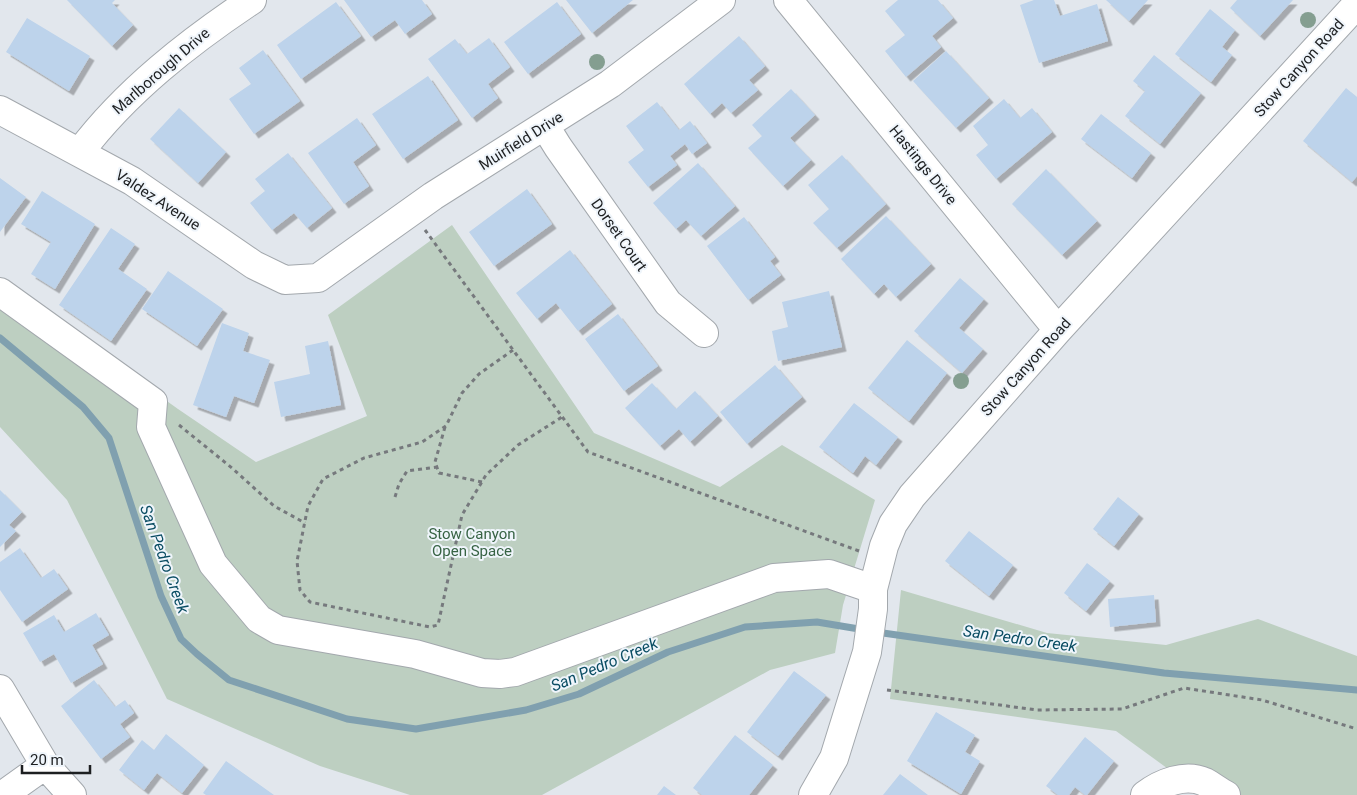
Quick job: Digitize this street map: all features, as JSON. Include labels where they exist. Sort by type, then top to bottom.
[{"type":"street","name":"Marlborough Drive","points":[[80,152],[117,107],[205,31],[252,0]]},
{"type":"street","name":"Muirfield Drive","points":[[318,278],[412,211],[610,84],[721,0]]},
{"type":"street","name":"Hastings Drive","points":[[788,0],[1058,330]]},
{"type":"street","name":"Stow Canyon Road","points":[[813,795],[834,758],[867,652],[880,559],[893,524],[912,496],[1058,330],[1352,19]]},
{"type":"street","name":"Valdez Avenue","points":[[0,110],[132,181],[254,265],[285,280],[318,278]]},
{"type":"street","name":"Dorset Court","points":[[545,126],[668,304],[704,334]]},
{"type":"street","points":[[0,292],[152,402],[151,427],[213,564],[260,619],[278,630],[415,654],[482,673],[500,674],[515,672],[774,578],[830,574],[873,599]]},
{"type":"street","points":[[0,690],[45,765],[72,795]]},
{"type":"street","points":[[3,795],[45,765]]},
{"type":"street","points":[[1145,795],[1168,781],[1192,779],[1204,782],[1226,795]]},
{"type":"path","points":[[412,211],[588,452],[880,559]]},
{"type":"path","points":[[482,482],[440,473],[435,462],[446,426],[462,393],[479,374],[514,350]]},
{"type":"path","points":[[152,402],[232,468],[274,506],[304,523]]},
{"type":"path","points":[[446,426],[422,442],[364,458],[323,478],[308,506],[297,561],[300,590],[310,602],[430,627],[438,624],[462,516],[486,475],[518,445],[562,417]]},
{"type":"path","points":[[395,497],[398,484],[407,471],[437,467]]},
{"type":"path","points":[[887,690],[1037,710],[1122,708],[1184,688],[1262,700],[1357,729]]},
{"type":"green space","name":"Stow Canyon Open Space","points":[[452,225],[594,433],[720,487],[782,445],[875,500],[843,605],[835,653],[770,670],[542,795],[410,795],[320,766],[167,699],[67,500],[0,427],[0,282],[178,409],[256,462],[367,416],[328,315]]},
{"type":"green space","points":[[901,590],[1047,633],[1166,645],[1258,619],[1357,656],[1357,795],[1204,795],[1116,731],[890,699]]},
{"type":"building","points":[[67,0],[115,0],[112,3],[133,25],[112,46]]},
{"type":"building","points":[[344,0],[422,0],[432,14],[405,34],[395,20],[371,37]]},
{"type":"building","points":[[566,0],[633,0],[592,33]]},
{"type":"building","points":[[898,0],[938,0],[953,18],[932,36],[941,47],[906,77],[885,51],[905,35],[885,11]]},
{"type":"building","points":[[1034,0],[1054,0],[1060,16],[1097,4],[1108,41],[1039,63],[1020,5]]},
{"type":"building","points":[[1106,0],[1148,0],[1129,21]]},
{"type":"building","points":[[1237,0],[1293,0],[1260,36],[1230,8]]},
{"type":"building","points":[[336,2],[361,36],[301,79],[277,45]]},
{"type":"building","points":[[557,2],[581,34],[528,74],[504,42]]},
{"type":"building","points":[[1210,9],[1235,30],[1222,47],[1232,55],[1211,82],[1175,54]]},
{"type":"building","points":[[27,18],[90,56],[69,91],[6,52]]},
{"type":"building","points":[[739,36],[765,66],[749,80],[758,90],[731,113],[722,103],[710,114],[684,84]]},
{"type":"building","points":[[489,38],[510,67],[488,84],[498,98],[472,118],[428,59],[455,39],[467,54]]},
{"type":"building","points":[[263,50],[300,101],[254,134],[229,99],[251,84],[239,68]]},
{"type":"building","points":[[946,51],[989,98],[956,128],[913,81]]},
{"type":"building","points":[[1154,55],[1201,93],[1160,144],[1125,116],[1145,91],[1133,81]]},
{"type":"building","points":[[428,76],[458,120],[403,159],[372,114]]},
{"type":"building","points":[[1346,88],[1357,97],[1357,176],[1352,182],[1303,141]]},
{"type":"building","points":[[791,89],[815,115],[790,138],[811,160],[783,186],[748,148],[762,136],[752,125]]},
{"type":"building","points":[[1004,99],[1020,118],[1032,108],[1052,132],[996,179],[976,155],[988,145],[973,126]]},
{"type":"building","points":[[657,102],[679,130],[690,121],[707,143],[692,154],[685,144],[670,156],[677,165],[648,187],[628,162],[644,150],[626,126]]},
{"type":"building","points":[[179,108],[226,152],[198,183],[150,139]]},
{"type":"building","points":[[1101,114],[1151,153],[1132,178],[1081,139]]},
{"type":"building","points":[[357,118],[376,145],[353,162],[369,186],[344,204],[308,153]]},
{"type":"building","points":[[288,153],[332,208],[307,228],[294,213],[272,230],[250,203],[265,191],[255,179]]},
{"type":"building","points":[[842,155],[886,204],[837,248],[813,223],[829,209],[808,185]]},
{"type":"building","points":[[698,163],[735,206],[701,236],[686,220],[676,229],[653,203]]},
{"type":"building","points":[[1046,169],[1097,221],[1062,255],[1012,204]]},
{"type":"building","points":[[0,178],[26,197],[0,232]]},
{"type":"building","points":[[527,189],[552,224],[494,266],[469,232]]},
{"type":"building","points":[[42,191],[95,224],[55,289],[31,274],[51,242],[21,224]]},
{"type":"building","points":[[886,216],[931,264],[896,297],[884,284],[874,294],[841,259]]},
{"type":"building","points":[[744,217],[775,257],[770,261],[781,275],[748,300],[707,246]]},
{"type":"building","points":[[111,228],[135,244],[118,269],[147,289],[111,341],[59,305]]},
{"type":"building","points":[[570,250],[612,304],[578,331],[556,303],[537,319],[516,293]]},
{"type":"building","points":[[168,271],[223,309],[197,346],[142,309]]},
{"type":"building","points":[[960,278],[984,299],[959,328],[983,349],[962,373],[914,331]]},
{"type":"building","points":[[829,291],[842,347],[778,361],[772,331],[788,327],[782,302]]},
{"type":"building","points":[[618,314],[658,366],[624,391],[585,339]]},
{"type":"building","points":[[222,323],[249,333],[243,351],[270,360],[254,403],[234,396],[226,417],[193,405]]},
{"type":"building","points":[[907,340],[947,373],[909,421],[868,388]]},
{"type":"building","points":[[328,341],[341,405],[281,417],[274,382],[310,374],[305,346]]},
{"type":"building","points":[[775,365],[802,397],[747,444],[720,412]]},
{"type":"building","points":[[652,383],[676,409],[695,391],[718,416],[690,442],[679,429],[660,446],[625,408]]},
{"type":"building","points":[[854,403],[898,437],[876,465],[865,456],[853,473],[819,447]]},
{"type":"building","points":[[0,490],[22,512],[9,525],[16,531],[0,547]]},
{"type":"building","points":[[1118,497],[1139,514],[1114,546],[1093,529]]},
{"type":"building","points":[[969,531],[1013,565],[989,596],[945,561]]},
{"type":"building","points":[[20,548],[41,578],[54,569],[68,589],[22,622],[0,590],[0,562]]},
{"type":"building","points":[[1087,563],[1110,581],[1086,611],[1064,593]]},
{"type":"building","points":[[1154,595],[1156,622],[1110,627],[1108,599]]},
{"type":"building","points":[[96,613],[109,635],[92,645],[103,664],[71,683],[54,654],[40,662],[23,633],[54,615],[64,632]]},
{"type":"building","points":[[794,671],[826,695],[778,756],[747,732]]},
{"type":"building","points":[[94,680],[115,707],[125,700],[134,713],[120,724],[130,737],[101,759],[61,706]]},
{"type":"building","points":[[936,712],[975,735],[965,752],[980,761],[961,794],[907,761]]},
{"type":"building","points":[[166,734],[204,765],[182,793],[157,773],[144,790],[119,770],[142,740],[154,750]]},
{"type":"building","points":[[735,735],[773,765],[749,795],[702,795],[693,788]]},
{"type":"building","points":[[1085,737],[1114,761],[1087,795],[1075,787],[1069,795],[1058,795],[1046,786]]},
{"type":"building","points":[[226,761],[274,795],[206,795],[203,793]]},
{"type":"building","points":[[900,774],[928,795],[883,795]]},
{"type":"building","points":[[664,786],[676,795],[657,795]]},
{"type":"waterway","name":"San Pedro Creek","points":[[0,338],[83,407],[109,438],[161,596],[181,639],[229,680],[347,719],[416,729],[526,710],[579,694],[668,652],[745,627],[817,622],[865,630]]},
{"type":"waterway","name":"San Pedro Creek","points":[[876,632],[1164,673],[1357,690]]}]
